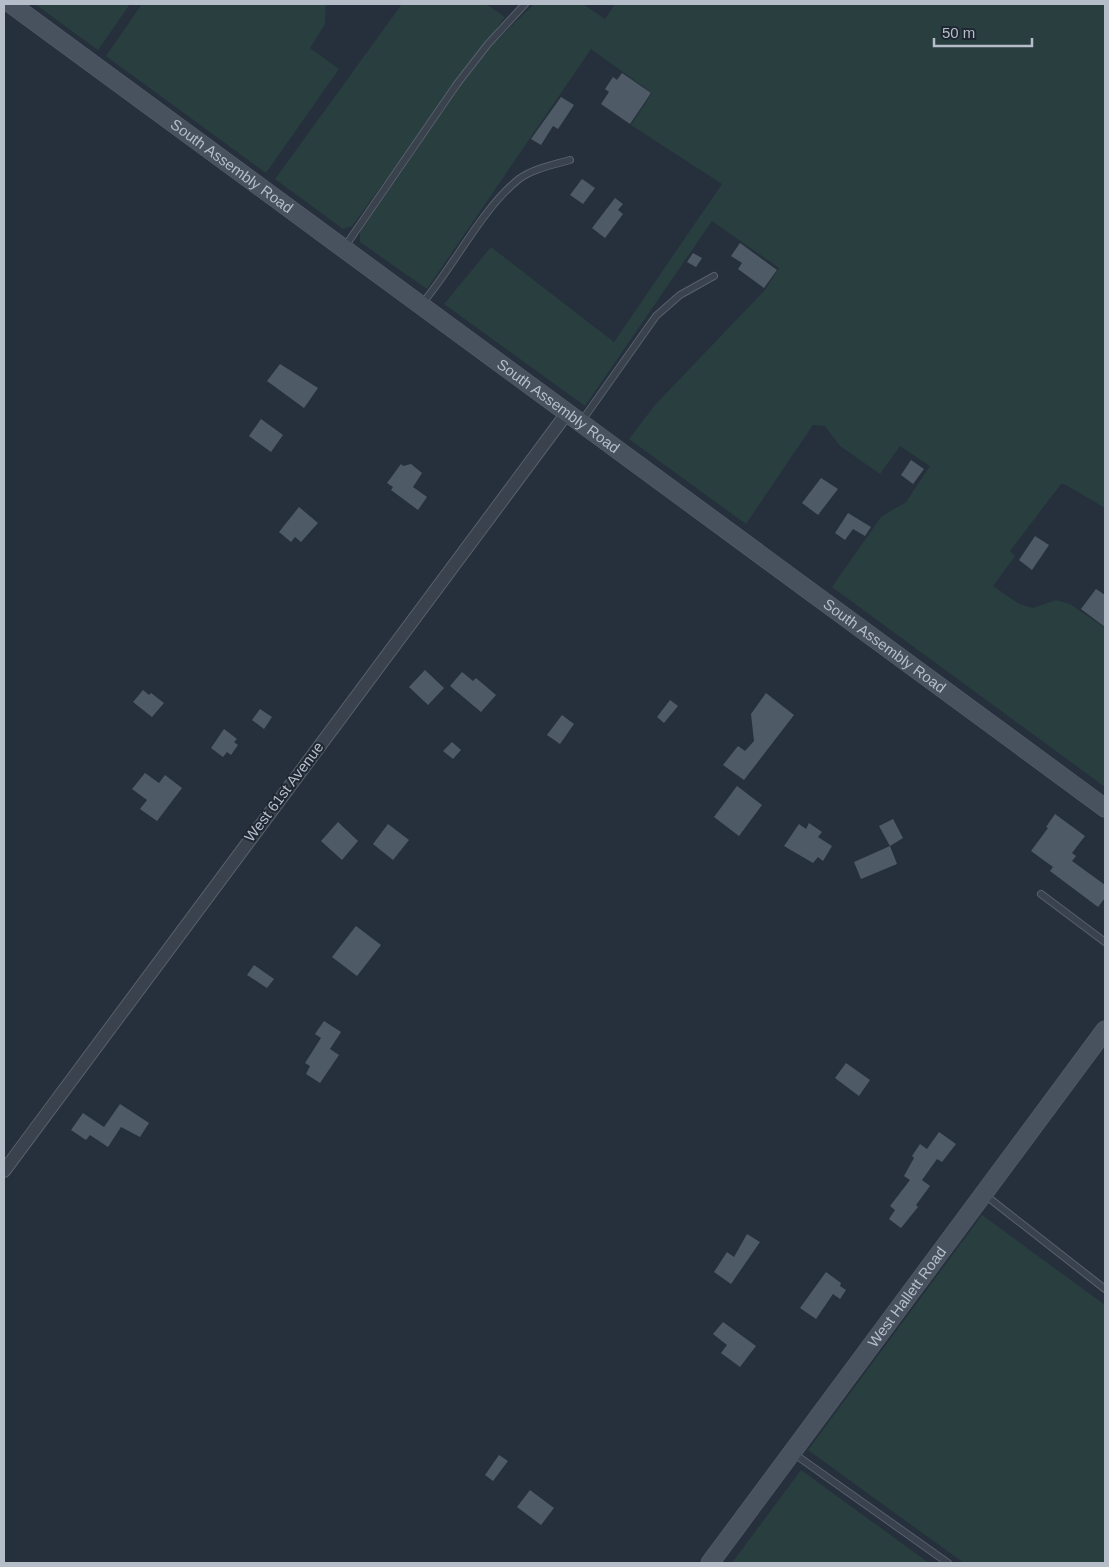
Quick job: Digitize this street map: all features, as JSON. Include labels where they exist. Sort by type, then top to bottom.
[{"type":"street","name":"South Assembly Road","points":[[10,4],[1105,808]]},
{"type":"street","name":"West 61st Avenue","points":[[4,1171],[573,418]]},
{"type":"street","name":"West Hallett Road","points":[[710,1563],[1105,1030]]},
{"type":"lane","points":[[343,249],[462,77],[488,44],[525,4]]},
{"type":"lane","points":[[421,306],[440,283],[474,232],[520,178],[570,160]]},
{"type":"lane","points":[[573,418],[656,316],[680,295],[714,276]]},
{"type":"lane","points":[[1041,894],[1105,942]]},
{"type":"lane","points":[[984,1194],[1105,1289]]},
{"type":"lane","points":[[792,1452],[948,1563]]},
{"type":"green space","points":[[35,4],[130,4],[98,50]]},
{"type":"green space","points":[[142,4],[326,4],[325,24],[310,48],[339,69],[266,173],[106,56]]},
{"type":"green space","points":[[402,4],[486,4],[505,17],[352,226],[343,229],[275,179]]},
{"type":"green space","points":[[534,4],[583,4],[605,19],[615,4],[1105,4],[1105,508],[1066,485],[1061,484],[1010,551],[1015,556],[993,586],[1019,604],[1033,608],[1056,600],[1070,604],[1105,628],[1105,787],[832,587],[881,517],[906,502],[930,466],[900,446],[880,474],[840,446],[825,426],[813,425],[746,524],[629,439],[655,405],[765,290],[779,268],[712,221],[585,406],[444,304],[491,247],[614,342],[722,184],[631,125],[652,93],[591,49],[427,289],[360,242],[360,232],[459,88],[492,45]]},
{"type":"green space","points":[[982,1215],[1105,1305],[1105,1563],[964,1563],[808,1450]]},
{"type":"green space","points":[[801,1470],[929,1563],[732,1563]]},
{"type":"building","points":[[622,73],[651,93],[630,124],[601,104],[609,92],[605,89],[613,77],[617,80]]},
{"type":"building","points":[[561,97],[574,105],[558,129],[553,126],[541,145],[531,139]]},
{"type":"building","points":[[582,179],[595,188],[583,204],[570,195]]},
{"type":"building","points":[[615,198],[623,204],[618,210],[623,214],[605,238],[592,228]]},
{"type":"building","points":[[740,243],[777,270],[764,288],[738,269],[742,263],[731,256]]},
{"type":"building","points":[[693,253],[702,258],[696,267],[687,262]]},
{"type":"building","points":[[280,364],[318,388],[304,408],[267,381]]},
{"type":"building","points":[[261,419],[283,435],[271,452],[249,436]]},
{"type":"building","points":[[911,460],[924,469],[913,484],[901,475]]},
{"type":"building","points":[[401,464],[403,466],[411,464],[422,473],[413,487],[427,497],[418,510],[391,490],[393,487],[387,483]]},
{"type":"building","points":[[821,478],[838,489],[818,515],[802,503]]},
{"type":"building","points":[[299,507],[318,523],[301,542],[295,537],[291,542],[279,532]]},
{"type":"building","points":[[848,513],[871,527],[865,536],[853,529],[845,540],[835,533]]},
{"type":"building","points":[[1035,536],[1049,545],[1032,570],[1019,560]]},
{"type":"building","points":[[1096,589],[1105,595],[1105,627],[1081,609]]},
{"type":"building","points":[[425,670],[444,688],[428,705],[409,687]]},
{"type":"building","points":[[462,672],[473,681],[476,678],[496,695],[481,712],[450,686]]},
{"type":"building","points":[[143,690],[149,695],[151,693],[164,703],[152,717],[133,702]]},
{"type":"building","points":[[766,693],[794,715],[744,780],[723,765],[738,746],[745,751],[754,741],[751,714]]},
{"type":"building","points":[[670,700],[678,706],[664,723],[657,717]]},
{"type":"building","points":[[260,709],[272,717],[264,729],[252,720]]},
{"type":"building","points":[[562,715],[574,724],[560,744],[547,735]]},
{"type":"building","points":[[224,729],[237,739],[234,742],[238,745],[231,755],[227,752],[223,757],[211,748]]},
{"type":"building","points":[[452,742],[461,750],[453,759],[443,751]]},
{"type":"building","points":[[145,773],[159,783],[165,775],[182,788],[157,821],[140,809],[147,800],[132,789]]},
{"type":"building","points":[[737,786],[762,805],[739,836],[714,817]]},
{"type":"building","points":[[1055,814],[1085,836],[1072,853],[1076,856],[1072,861],[1105,885],[1105,898],[1098,907],[1050,871],[1053,867],[1031,851],[1048,828],[1046,827]]},
{"type":"building","points":[[893,819],[903,838],[890,846],[879,826]]},
{"type":"building","points":[[338,822],[358,841],[342,860],[321,841]]},
{"type":"building","points":[[809,823],[822,832],[818,837],[832,846],[823,861],[818,857],[813,863],[784,846],[799,824],[806,829]]},
{"type":"building","points":[[388,824],[409,840],[393,860],[373,844]]},
{"type":"building","points":[[890,846],[897,864],[861,879],[854,862]]},
{"type":"building","points":[[356,926],[381,945],[357,976],[332,957]]},
{"type":"building","points":[[254,965],[274,979],[267,988],[247,975]]},
{"type":"building","points":[[324,1021],[341,1032],[330,1049],[339,1055],[320,1083],[306,1074],[310,1066],[305,1063],[321,1038],[315,1034]]},
{"type":"building","points":[[846,1063],[870,1080],[859,1096],[835,1078]]},
{"type":"building","points":[[120,1104],[149,1123],[140,1137],[121,1127],[108,1147],[90,1135],[86,1140],[71,1130],[83,1113],[104,1127]]},
{"type":"building","points":[[939,1132],[956,1144],[942,1162],[937,1159],[922,1180],[930,1186],[916,1205],[918,1207],[901,1228],[889,1219],[895,1210],[890,1206],[910,1180],[904,1176],[914,1158],[912,1156],[920,1144],[927,1149]]},
{"type":"building","points":[[747,1234],[760,1242],[731,1284],[714,1272],[727,1252],[734,1257]]},
{"type":"building","points":[[826,1272],[841,1283],[840,1286],[846,1290],[840,1299],[833,1294],[816,1319],[800,1308]]},
{"type":"building","points":[[723,1322],[756,1346],[740,1367],[721,1353],[727,1345],[713,1334]]},
{"type":"building","points":[[499,1455],[508,1461],[493,1481],[485,1475]]},
{"type":"building","points":[[530,1490],[554,1508],[541,1525],[517,1507]]}]
